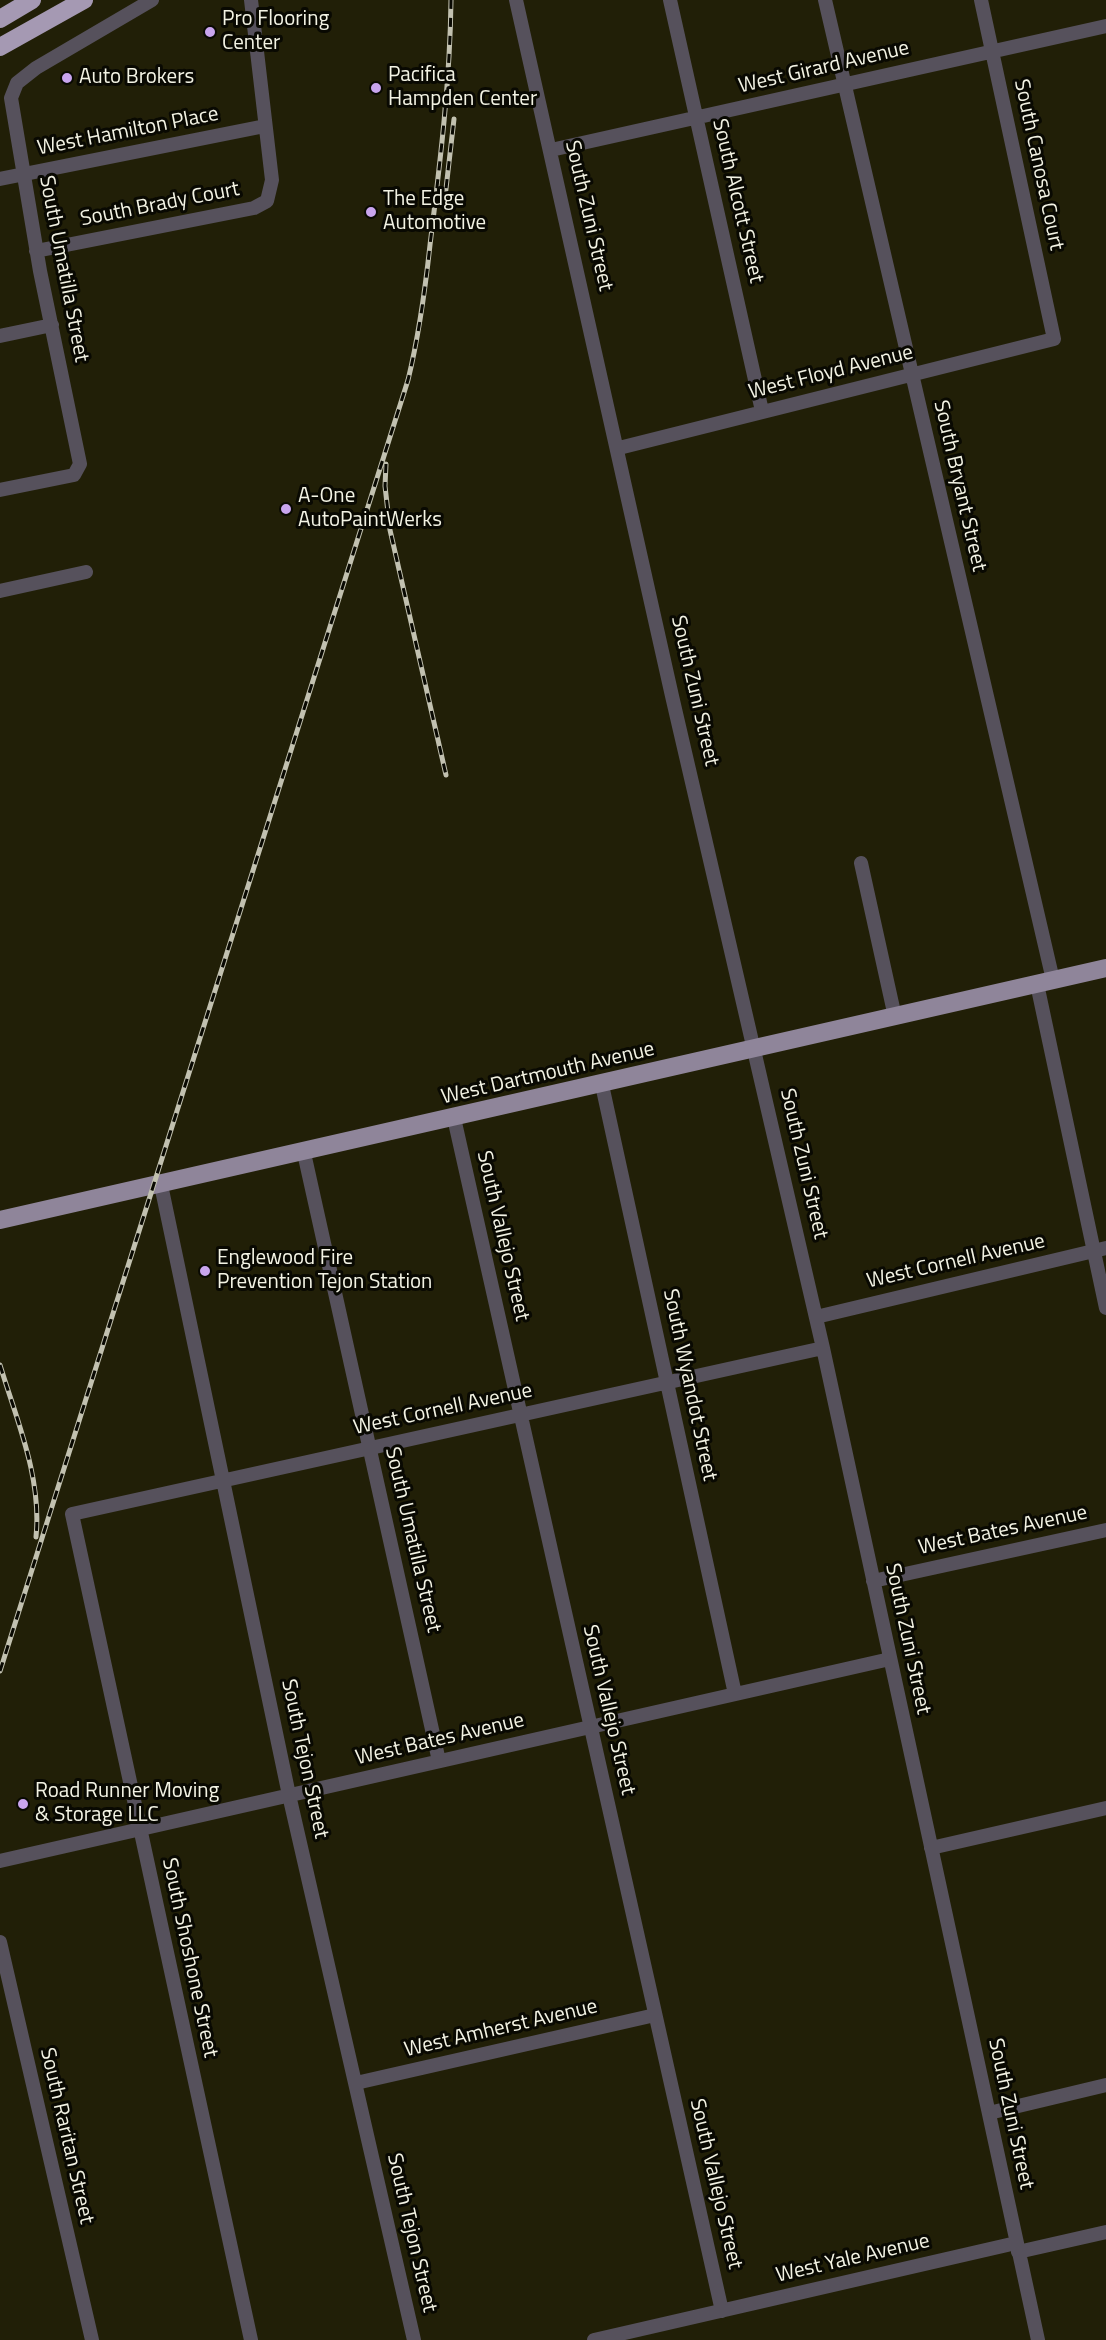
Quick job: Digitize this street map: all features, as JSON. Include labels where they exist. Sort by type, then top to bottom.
[{"type":"highway","points":[[0,19],[32,0]]},
{"type":"highway","points":[[0,47],[84,0]]},
{"type":"main road","name":"West Dartmouth Avenue","points":[[0,1220],[304,1153],[1106,968]]},
{"type":"street","name":"South Umatilla Street","points":[[0,490],[74,475],[80,464],[36,251],[11,98],[23,78],[49,59],[152,0]]},
{"type":"street","name":"South Brady Court","points":[[36,251],[261,206],[267,201],[272,190],[251,0]]},
{"type":"street","name":"South Zuni Street","points":[[516,0],[619,448],[682,740],[756,1050],[823,1348],[1038,2340]]},
{"type":"street","name":"South Alcott Street","points":[[670,0],[762,411]]},
{"type":"street","name":"South Bryant Street","points":[[825,0],[912,375],[1045,982],[1100,1250],[1106,1308]]},
{"type":"street","name":"South Canosa Court","points":[[981,0],[1054,339]]},
{"type":"street","name":"West Girard Avenue","points":[[551,150],[1106,26]]},
{"type":"street","name":"West Hamilton Place","points":[[0,179],[265,126]]},
{"type":"street","points":[[0,336],[52,325]]},
{"type":"street","name":"West Floyd Avenue","points":[[619,448],[1054,339]]},
{"type":"street","points":[[0,591],[86,572]]},
{"type":"street","points":[[861,863],[895,1017]]},
{"type":"street","name":"South Wyandot Street","points":[[602,1085],[735,1694]]},
{"type":"street","name":"South Vallejo Street","points":[[454,1118],[722,2311]]},
{"type":"street","name":"South Umatilla Street","points":[[304,1153],[439,1761]]},
{"type":"street","name":"South Tejon Street","points":[[161,1185],[289,1795],[414,2340]]},
{"type":"street","name":"West Cornell Avenue","points":[[816,1317],[1100,1250]]},
{"type":"street","name":"West Cornell Avenue","points":[[72,1514],[823,1348]]},
{"type":"street","name":"South Shoshone Street","points":[[72,1514],[251,2340]]},
{"type":"street","name":"West Bates Avenue","points":[[873,1581],[1106,1530]]},
{"type":"street","name":"West Bates Avenue","points":[[0,1861],[890,1659]]},
{"type":"street","points":[[931,1848],[1106,1808]]},
{"type":"street","name":"South Raritan Street","points":[[0,1942],[92,2340]]},
{"type":"street","name":"West Amherst Avenue","points":[[356,2083],[655,2015]]},
{"type":"street","points":[[989,2113],[1106,2085]]},
{"type":"street","name":"West Yale Avenue","points":[[594,2340],[1017,2247],[1106,2232]]},
{"type":"railway","points":[[0,1671],[408,380],[421,313],[437,184],[447,92],[451,0]]},
{"type":"railway","points":[[444,206],[454,119]]},
{"type":"railway","points":[[386,464],[385,486],[390,530],[446,775]]},
{"type":"railway","points":[[0,1365],[32,1471],[37,1515],[36,1537]]},
{"type":"place","name":"Pro Flooring Center","points":[[210,32]]},
{"type":"place","name":"Auto Brokers","points":[[67,78]]},
{"type":"place","name":"Pacifica Hampden Center","points":[[376,88]]},
{"type":"place","name":"The Edge Automotive","points":[[371,212]]},
{"type":"place","name":"A-One AutoPaintWerks","points":[[286,509]]},
{"type":"place","name":"Englewood Fire Prevention Tejon Station","points":[[205,1271]]},
{"type":"place","name":"Road Runner Moving & Storage LLC","points":[[23,1804]]}]
